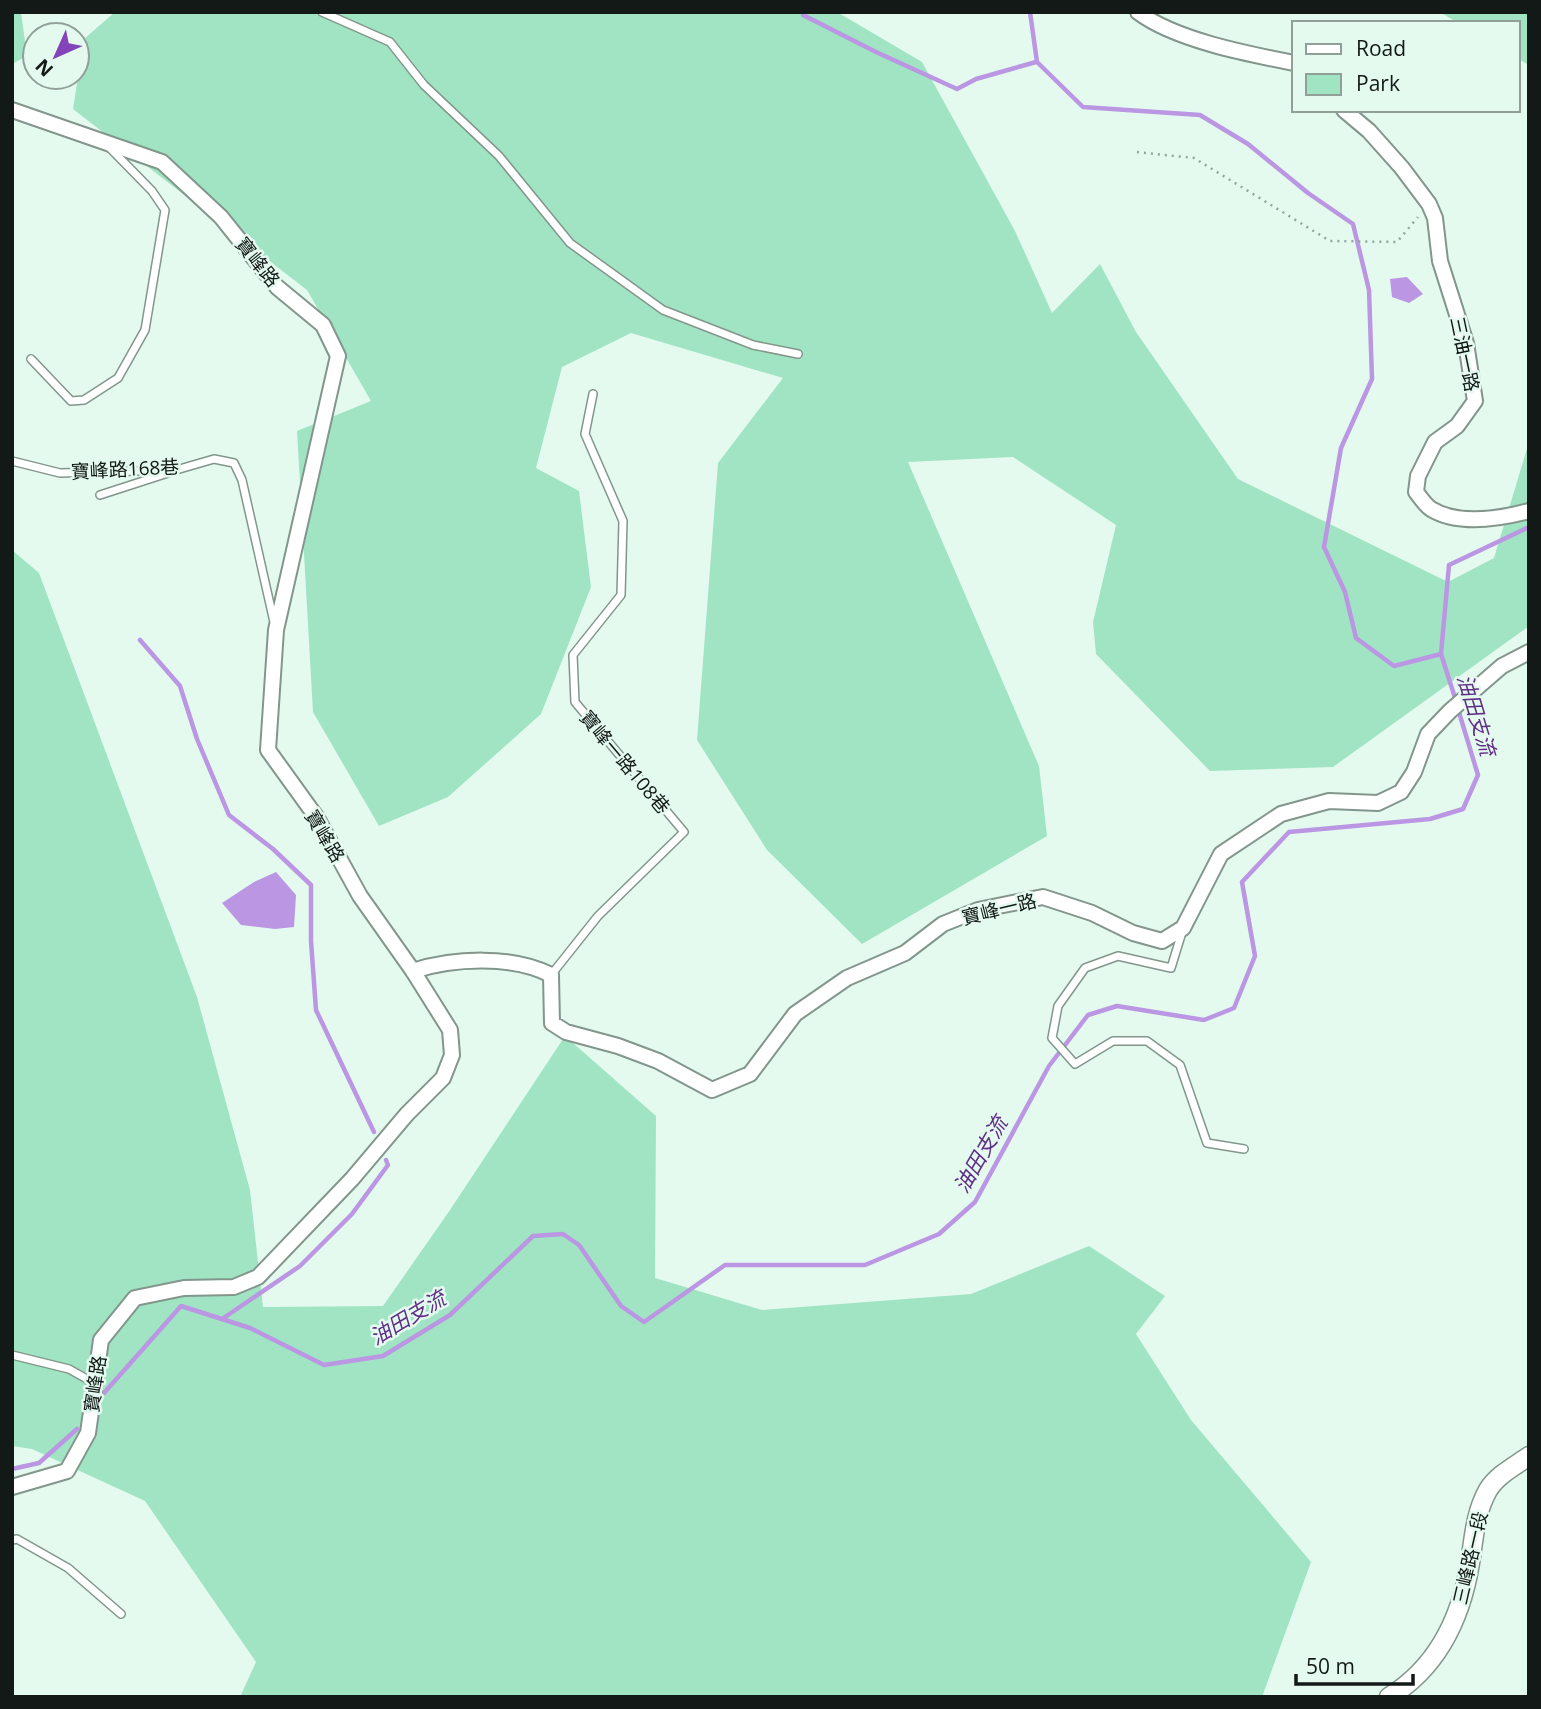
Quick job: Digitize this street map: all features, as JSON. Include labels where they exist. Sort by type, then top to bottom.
[{"type":"street","points":[[1139,12],[1187,37],[1292,62]]},
{"type":"street","name":"寶峰路","points":[[12,110],[162,162],[221,217],[276,287],[323,325],[338,356],[276,630],[268,750],[317,818],[360,897],[414,971],[450,1030],[452,1055],[443,1078],[407,1114],[352,1179],[258,1277],[234,1287],[184,1287],[135,1298],[102,1340],[88,1433],[67,1471],[12,1487]]},
{"type":"street","name":"三油一路","points":[[1346,112],[1369,131],[1429,204],[1435,218],[1440,261],[1466,343],[1475,401],[1457,426],[1435,442],[1418,476],[1416,492],[1429,508],[1456,517],[1493,520],[1529,511]]},
{"type":"street","points":[[1183,928],[1222,854],[1281,814],[1329,802],[1378,803],[1401,792],[1414,772],[1428,734],[1502,666],[1529,652]]},
{"type":"street","name":"寶峰一路","points":[[551,975],[552,1023],[566,1032],[618,1046],[658,1061],[712,1090],[750,1074],[795,1014],[847,978],[905,953],[943,924],[978,910],[1043,897],[1092,913],[1133,933],[1162,940],[1183,928]]},
{"type":"street","points":[[414,971],[433,965],[496,961],[533,965],[551,975]]},
{"type":"street","name":"三峰路一段","points":[[1390,1697],[1417,1676],[1434,1658],[1447,1636],[1466,1587],[1473,1536],[1489,1488],[1505,1472],[1529,1456]]},
{"type":"lane","points":[[322,12],[390,42],[424,85],[499,156],[570,243],[663,310],[754,345],[798,354]]},
{"type":"lane","points":[[31,359],[71,401],[84,400],[118,377],[145,330],[165,210],[152,191],[104,142]]},
{"type":"lane","name":"寶峰一路108巷","points":[[551,975],[598,916],[684,832],[575,702],[573,655],[621,596],[623,521],[585,434],[593,394]]},
{"type":"lane","name":"寶峰路168巷","points":[[12,461],[60,472],[176,470],[214,458],[234,463],[242,480],[276,630]]},
{"type":"lane","points":[[100,495],[176,470]]},
{"type":"lane","points":[[1183,928],[1171,968],[1118,956],[1085,968],[1058,1006],[1052,1038],[1075,1064],[1113,1041],[1147,1041],[1180,1065],[1207,1143],[1244,1149]]},
{"type":"lane","points":[[12,1354],[69,1370],[94,1383]]},
{"type":"lane","points":[[12,1539],[17,1539],[68,1568],[121,1614]]},
{"type":"path","points":[[1138,152],[1194,158],[1330,241],[1397,242],[1429,204]]},
{"type":"green space","points":[[12,12],[21,12],[21,59],[12,64]]},
{"type":"green space","points":[[115,12],[837,12],[922,62],[1015,231],[1052,313],[1100,264],[1136,332],[1238,479],[1448,582],[1494,558],[1529,442],[1529,626],[1333,767],[1210,771],[1096,654],[1093,622],[1116,525],[1013,457],[908,462],[1039,766],[1047,836],[862,944],[767,850],[697,740],[718,463],[783,378],[631,333],[562,367],[536,468],[579,491],[591,587],[541,714],[448,797],[379,826],[313,712],[297,431],[371,401],[307,290],[73,109],[76,91],[91,91],[91,33]]},
{"type":"green space","points":[[1440,12],[1529,12],[1529,65],[1520,60],[1520,21],[1455,21]]},
{"type":"green space","points":[[12,550],[39,573],[197,997],[250,1190],[263,1307],[383,1306],[565,1036],[656,1116],[655,1278],[762,1310],[971,1294],[1089,1246],[1165,1296],[1136,1334],[1191,1420],[1311,1562],[1262,1697],[240,1697],[256,1662],[145,1501],[32,1449],[12,1446]]},
{"type":"shaded area","points":[[1407,277],[1423,294],[1409,303],[1392,297],[1390,279]]},
{"type":"shaded area","points":[[276,872],[296,895],[294,927],[275,929],[241,925],[222,903],[254,882]]},
{"type":"waterway","points":[[1030,12],[1037,62],[1083,107],[1200,115],[1248,144],[1308,193],[1353,224],[1369,290],[1372,379],[1341,448],[1324,547],[1345,592],[1356,638],[1394,666],[1441,654]]},
{"type":"waterway","points":[[803,15],[957,89],[976,79],[1036,62]]},
{"type":"waterway","name":"油田支流","points":[[1456,701],[1441,654],[1449,565],[1529,527]]},
{"type":"waterway","points":[[140,640],[180,686],[197,739],[229,815],[273,849],[311,885],[311,941],[316,1010],[374,1132]]},
{"type":"waterway","name":"油田支流","points":[[104,1393],[181,1306],[250,1328],[324,1365],[383,1356],[450,1315],[533,1236],[563,1234],[579,1245],[621,1306],[644,1322],[725,1265],[865,1265],[939,1234],[975,1202],[1049,1066],[1088,1015],[1117,1006],[1204,1020],[1234,1008],[1255,956],[1242,882],[1289,832],[1430,819],[1463,809],[1478,775],[1458,709]]},
{"type":"waterway","points":[[222,1319],[300,1266],[352,1214],[388,1165],[386,1160]]},
{"type":"waterway","name":"油田支流","points":[[12,1469],[39,1463],[77,1429]]}]
